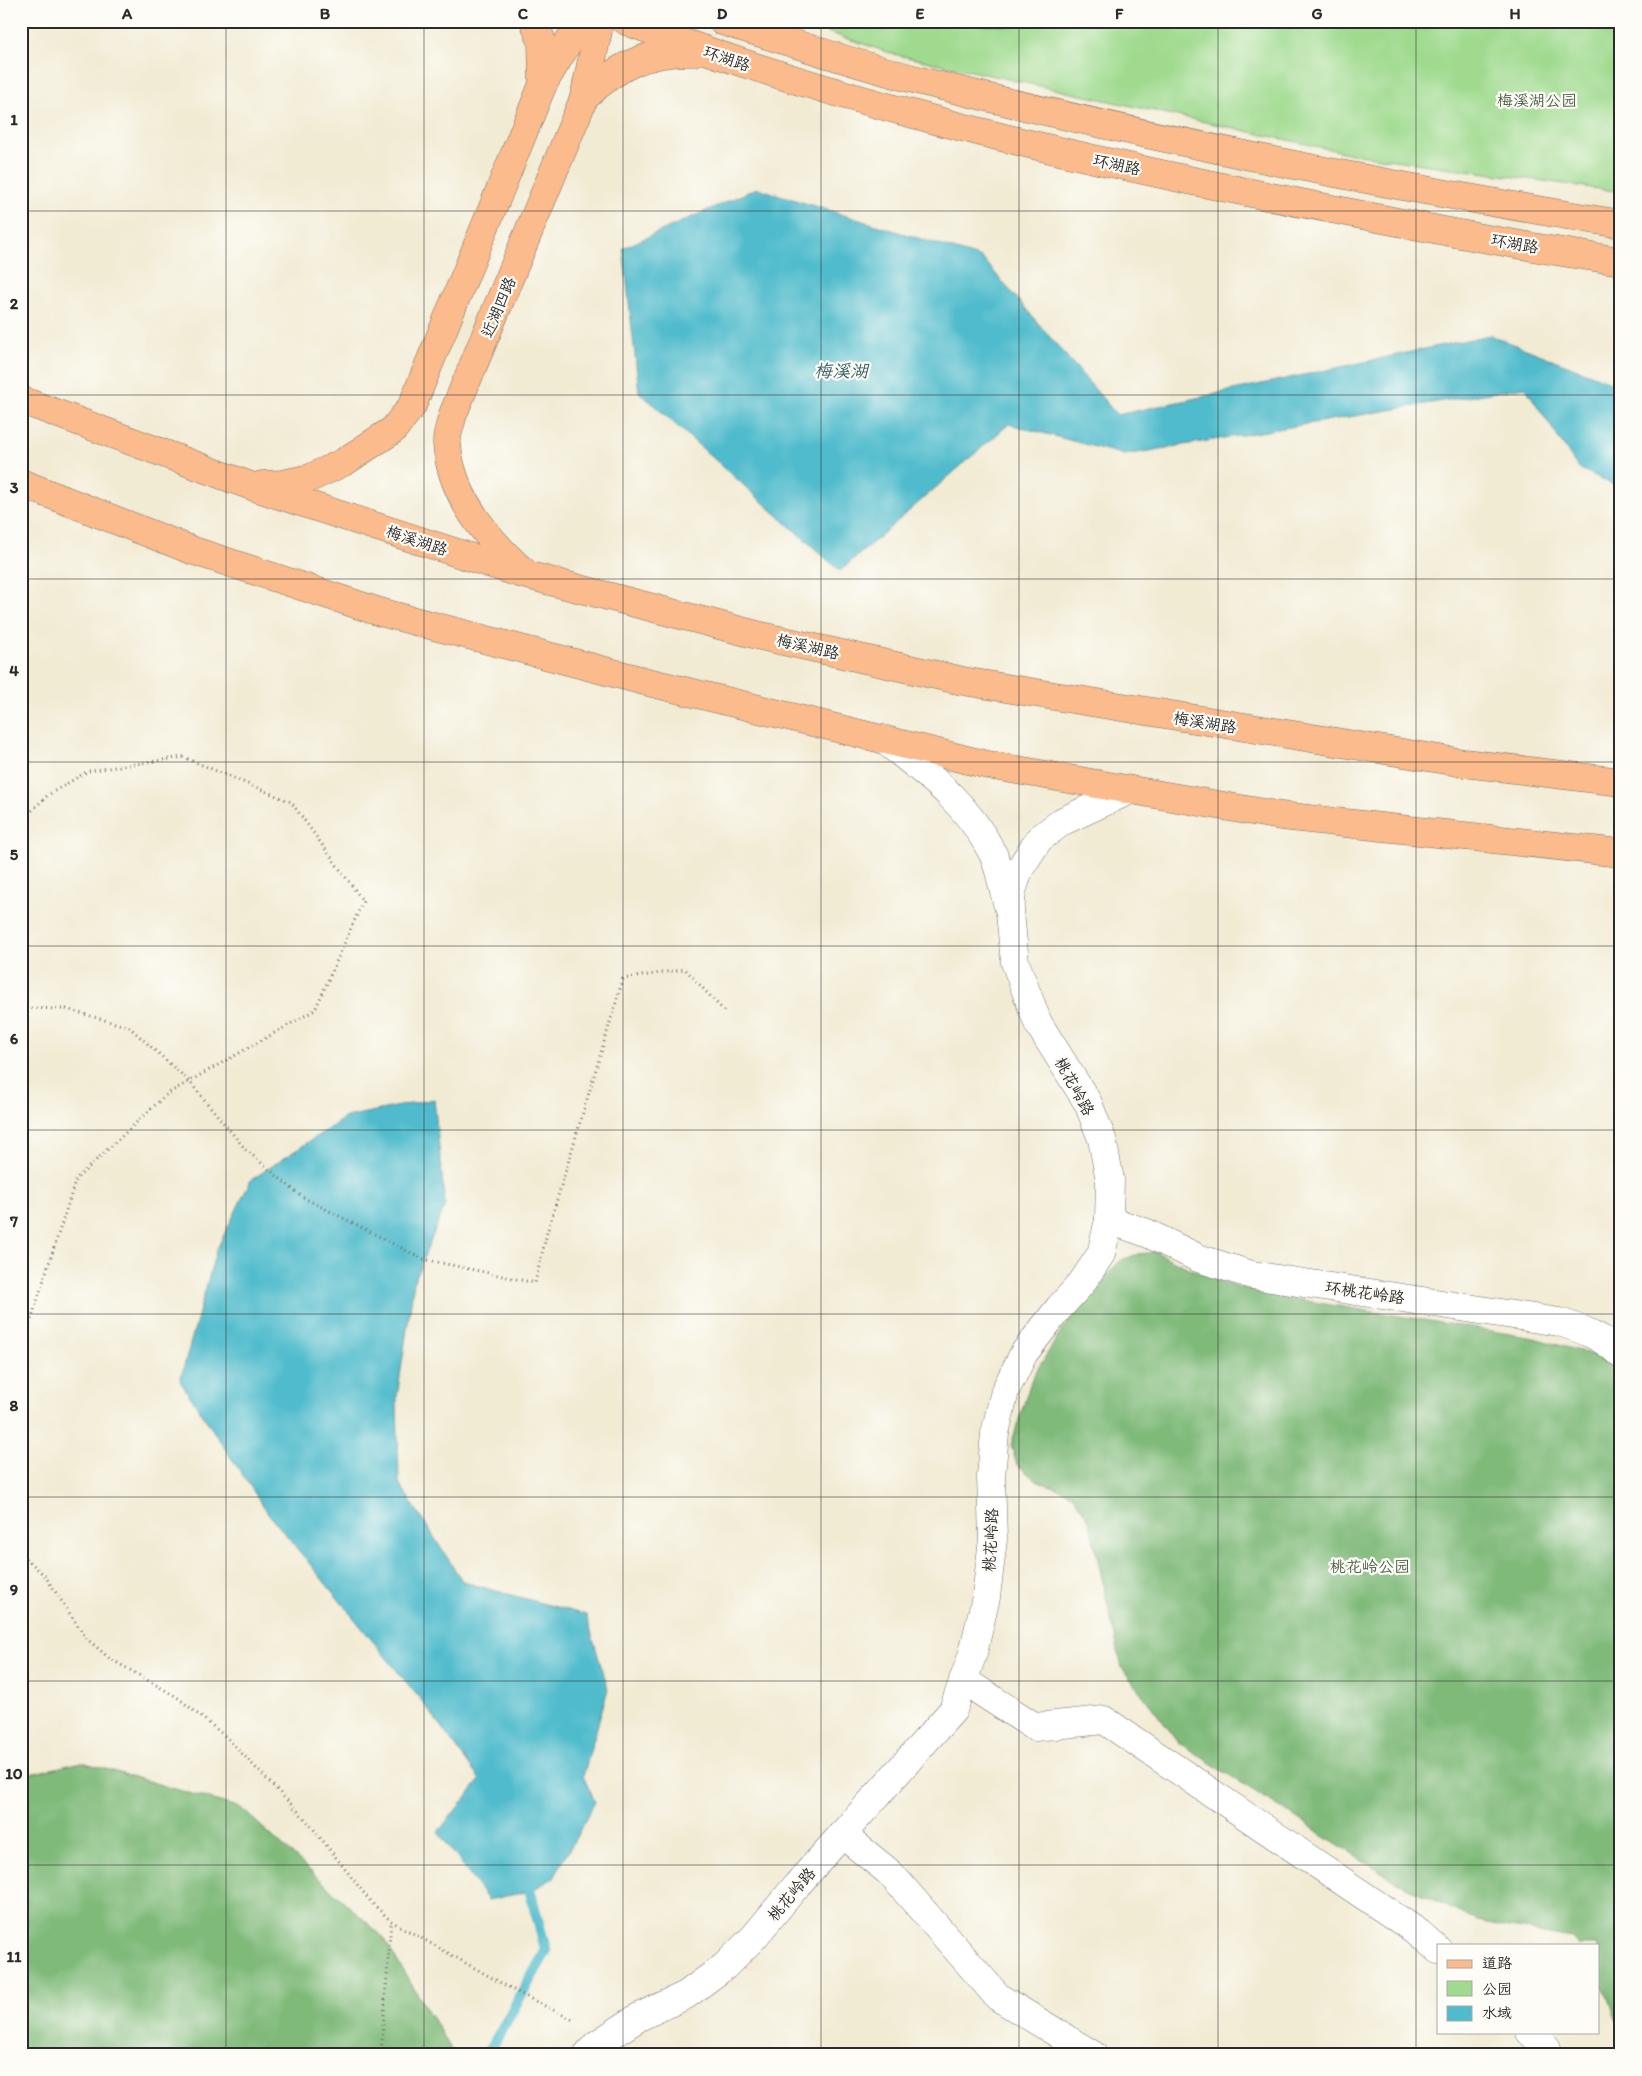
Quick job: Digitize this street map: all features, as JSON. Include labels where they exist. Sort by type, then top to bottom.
[{"type":"main road","points":[[534,21],[542,42],[543,84]]},
{"type":"main road","points":[[251,486],[283,484],[310,478],[344,462],[393,430],[412,406],[543,84],[581,21]]},
{"type":"main road","name":"近湖四路","points":[[528,575],[498,549],[463,498],[452,472],[446,442],[453,414],[584,98],[600,21]]},
{"type":"main road","name":"环湖路","points":[[626,21],[706,52],[901,112],[1038,147],[1368,216],[1621,262]]},
{"type":"main road","name":"环湖路","points":[[722,21],[919,80],[1131,131],[1474,200],[1621,224]]},
{"type":"main road","points":[[584,98],[601,81],[628,65],[655,54],[706,52]]},
{"type":"main road","name":"梅溪湖路","points":[[21,400],[251,486],[528,575],[761,636],[963,681],[1444,760],[1621,782]]},
{"type":"main road","points":[[21,483],[194,551],[380,612],[644,681],[988,765],[1281,816],[1621,853]]},
{"type":"street","points":[[883,739],[939,784],[963,807],[994,856],[1010,913]]},
{"type":"street","points":[[1010,913],[1012,891],[1019,870],[1039,839],[1063,821],[1130,790]]},
{"type":"street","name":"桃花岭路","points":[[587,2055],[602,2041],[639,2017],[686,1995],[725,1966],[754,1938],[842,1834],[953,1710],[972,1652],[986,1597],[993,1539],[992,1467],[995,1432],[1005,1392],[1024,1353],[1059,1308],[1081,1284],[1100,1254],[1109,1220],[1110,1180],[1102,1139],[1088,1103],[1038,1023],[1015,962],[1010,913]]},
{"type":"street","name":"环桃花岭路","points":[[1109,1220],[1147,1233],[1198,1258],[1226,1268],[1280,1280],[1559,1322],[1587,1331],[1613,1346],[1621,1355]]},
{"type":"street","points":[[963,1680],[1035,1727],[1104,1720],[1419,1933],[1437,1949]]},
{"type":"street","points":[[842,1834],[890,1873],[998,1996],[1093,2055]]},
{"type":"street","points":[[1532,2034],[1547,2048],[1544,2055]]},
{"type":"path","points":[[21,821],[48,795],[88,771],[183,757],[291,802],[363,902],[315,1010],[167,1094],[76,1179],[21,1351]]},
{"type":"path","points":[[21,1008],[66,1009],[129,1027],[189,1081],[246,1150],[302,1197],[423,1259],[535,1283],[547,1233],[624,979],[685,968],[725,1012]]},
{"type":"path","points":[[21,1557],[28,1560],[45,1576],[86,1638],[109,1658],[177,1697],[226,1737],[308,1822],[371,1902],[392,1921],[543,2005]]},
{"type":"path","points":[[381,2055],[392,1921]]},
{"type":"green space","name":"梅溪湖公园","points":[[795,21],[1621,21],[1621,192],[1352,154],[893,54]]},
{"type":"green space","name":"桃花岭公园","points":[[1156,1252],[1209,1276],[1264,1294],[1534,1338],[1601,1357],[1621,1379],[1621,2026],[1615,2019],[1600,1977],[1600,1944],[1577,1944],[1572,1938],[1476,1921],[1397,1882],[1179,1743],[1122,1668],[1089,1520],[1072,1494],[1036,1480],[1017,1465],[1011,1445],[1032,1378],[1062,1330],[1102,1280],[1121,1260],[1138,1254]]},
{"type":"green space","points":[[82,1762],[241,1808],[382,1936],[451,2049],[450,2055],[21,2055],[21,1776]]},
{"type":"water","points":[[878,21],[1021,21],[1015,26]]},
{"type":"water","name":"梅溪湖","points":[[757,188],[982,258],[1117,415],[1490,335],[1621,386],[1621,488],[1578,468],[1525,387],[1125,455],[1009,424],[840,571],[639,392],[623,248]]},
{"type":"water","points":[[434,1099],[445,1205],[414,1282],[397,1397],[399,1483],[463,1582],[586,1615],[608,1689],[583,1776],[595,1802],[554,1878],[530,1891],[488,1900],[438,1832],[480,1780],[425,1705],[268,1513],[180,1381],[216,1251],[251,1180],[346,1117]]},
{"type":"waterway","points":[[490,2055],[490,2050],[546,1951],[530,1891]]}]
